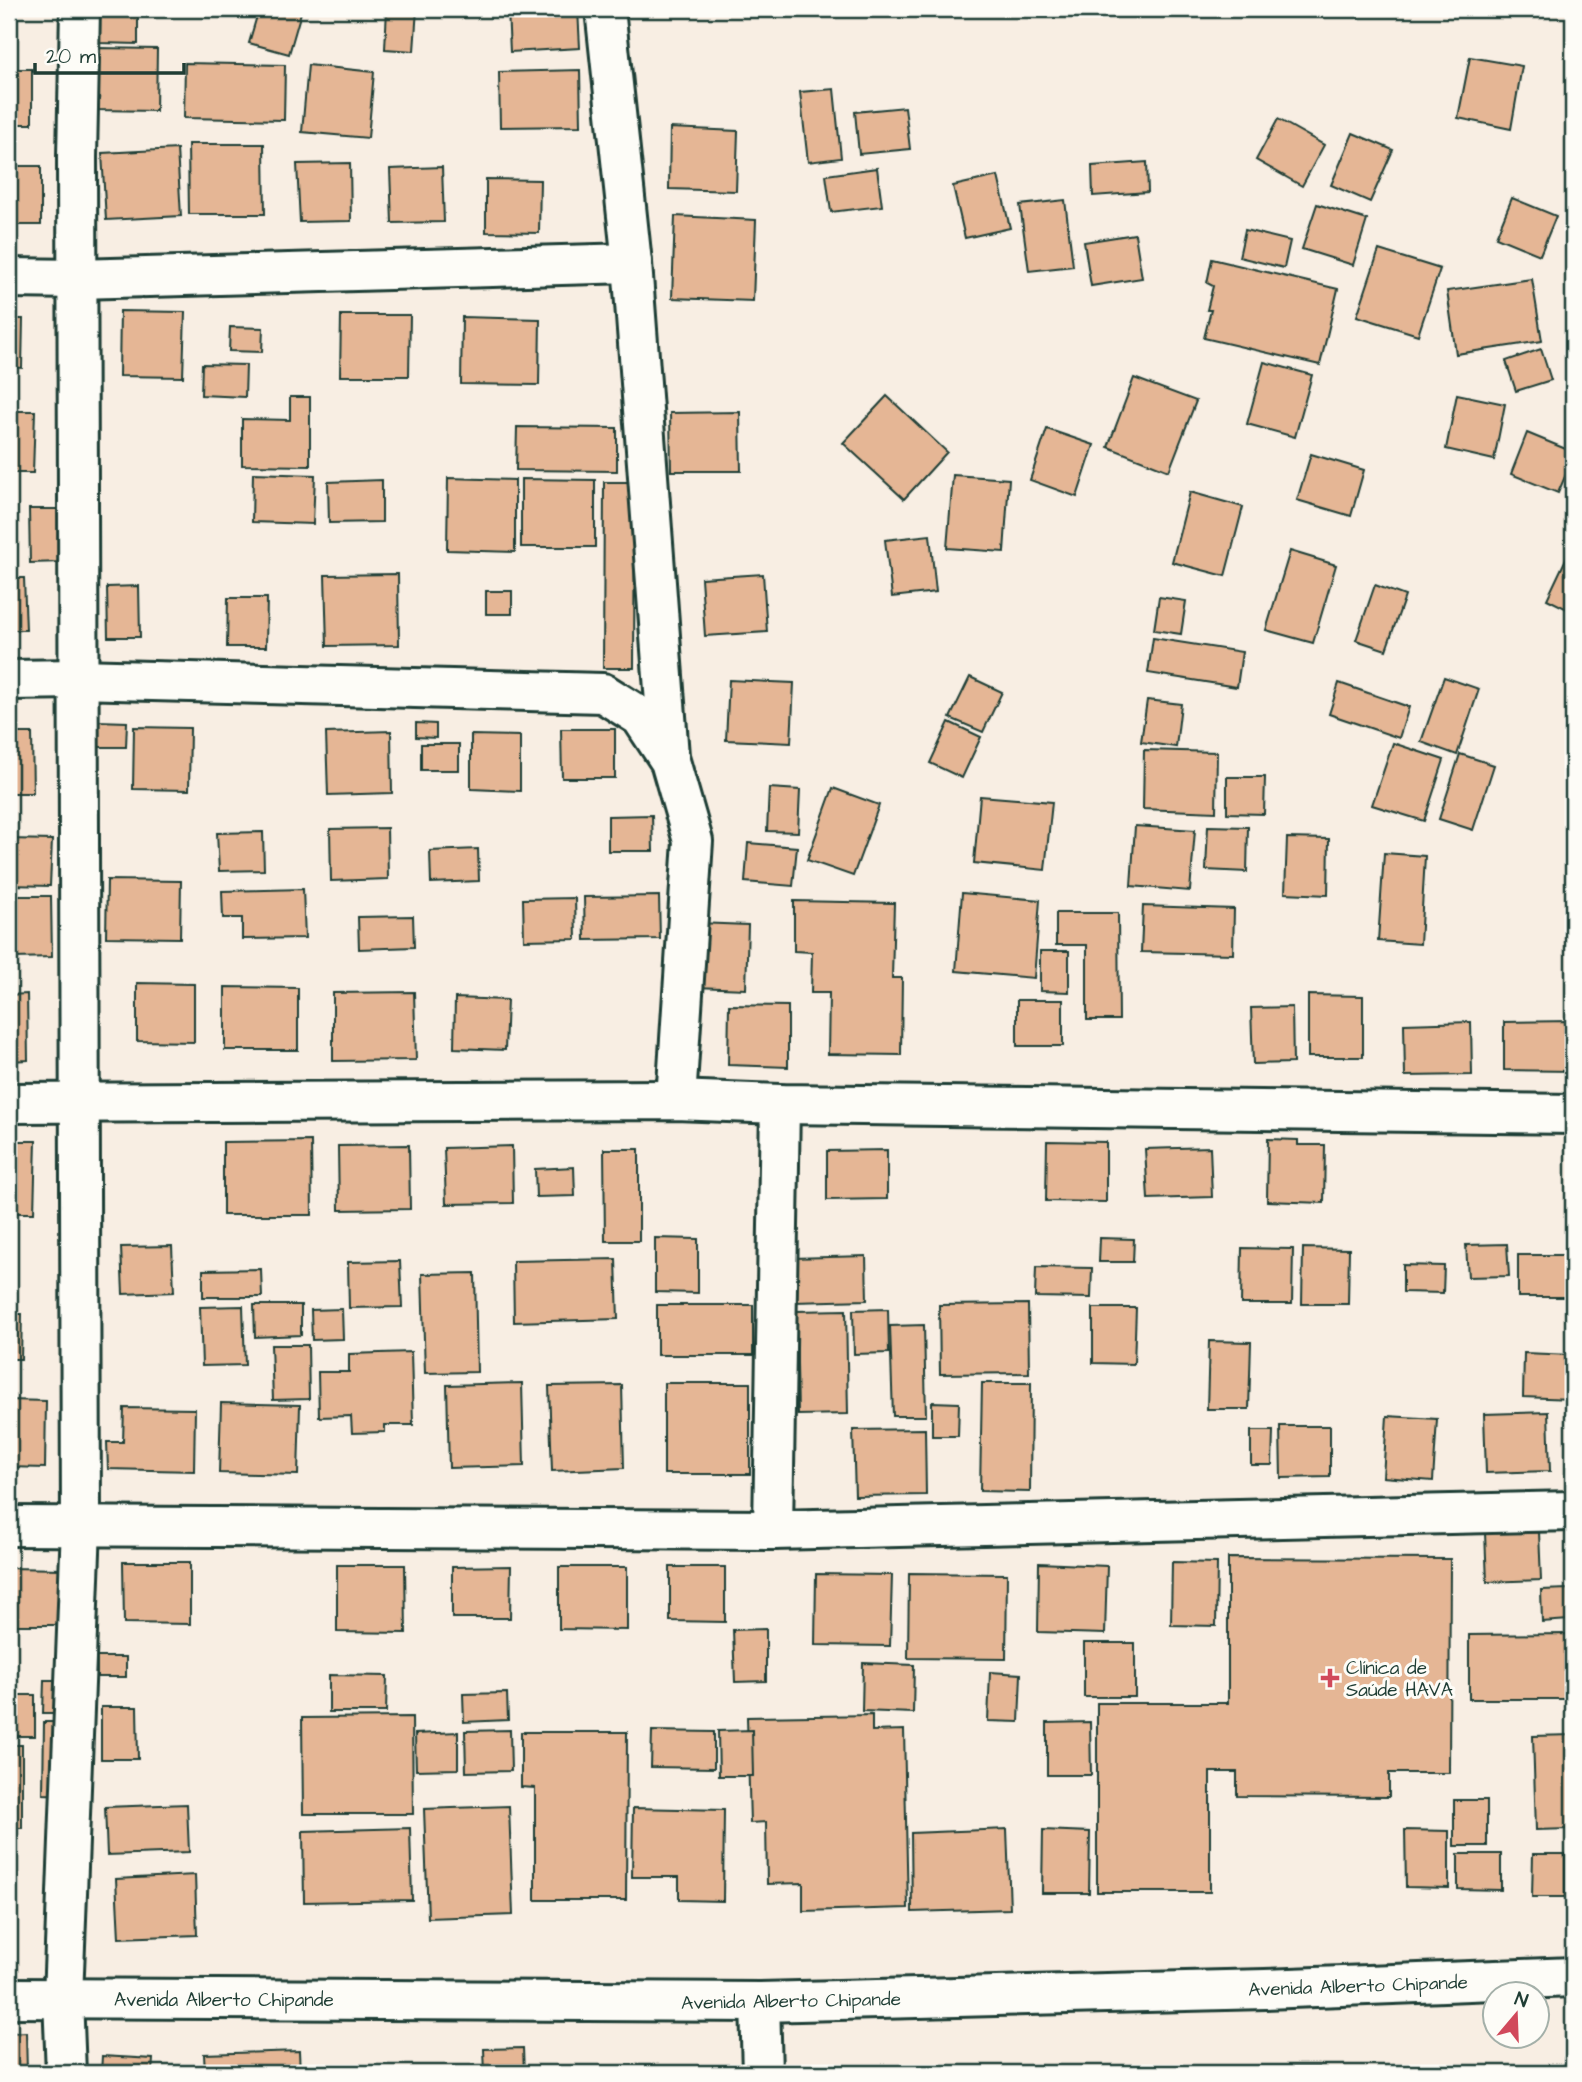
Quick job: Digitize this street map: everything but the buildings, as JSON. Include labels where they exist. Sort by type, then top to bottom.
[{"type":"street","points":[[66,2073],[63,1998],[81,1526],[77,157],[80,9]]},
{"type":"street","points":[[605,9],[632,263],[670,761],[693,841],[676,1100]]},
{"type":"street","points":[[9,278],[78,279],[632,263]]},
{"type":"street","points":[[9,680],[78,679],[603,693],[641,716],[670,761]]},
{"type":"street","points":[[9,1103],[676,1100],[780,1104],[1573,1114]]},
{"type":"street","points":[[773,1530],[780,1104]]},
{"type":"street","points":[[9,1526],[773,1530],[1573,1511]]},
{"type":"street","name":"Avenida Alberto Chipande","points":[[9,1998],[760,2002],[1265,1989],[1573,1976]]},
{"type":"street","points":[[760,2002],[762,2073]]},
{"type":"place","name":"Clínica de Saúde HAVA","points":[[1330,1678]]}]
